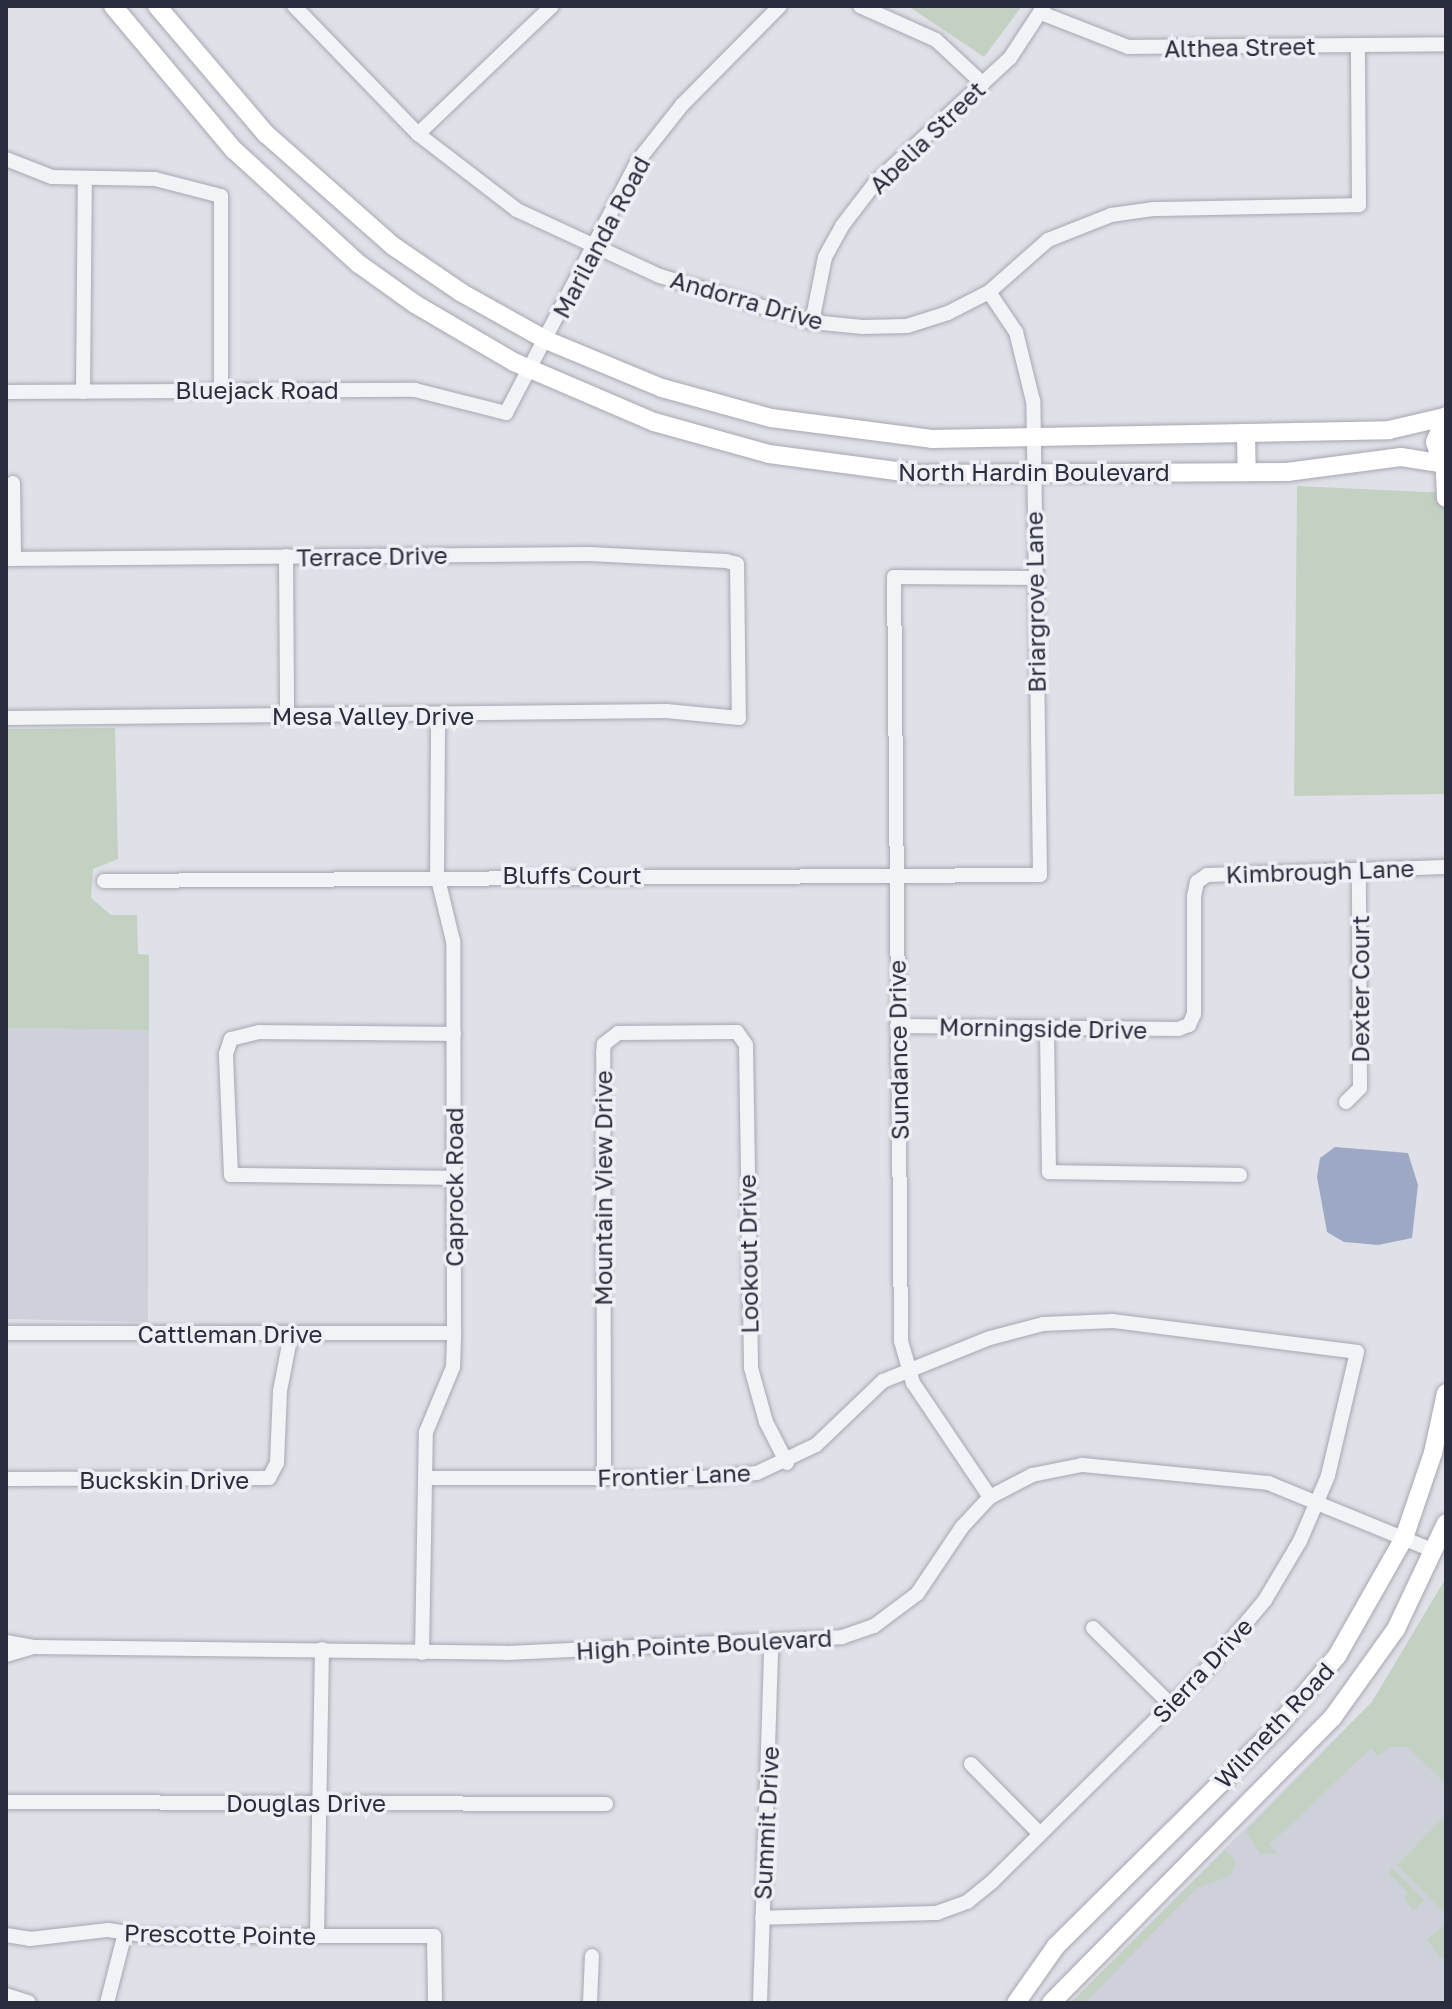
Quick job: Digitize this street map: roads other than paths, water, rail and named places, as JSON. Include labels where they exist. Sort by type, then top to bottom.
[{"type":"main road","name":"North Hardin Boulevard","points":[[113,6],[216,131],[331,241],[415,304],[530,370],[654,422],[769,454],[896,472],[1033,475],[1247,472],[1324,469],[1401,457],[1443,470]]},
{"type":"main road","name":"North Hardin Boulevard","points":[[157,6],[266,134],[349,211],[462,293],[546,340],[662,388],[771,418],[909,438],[1033,439],[1389,430],[1445,416]]},
{"type":"main road","points":[[1445,416],[1435,442],[1443,470],[1446,498]]},
{"type":"main road","points":[[1246,433],[1247,472]]},
{"type":"main road","name":"Wilmeth Road","points":[[1016,2003],[1046,1956],[1321,1678],[1368,1610],[1404,1538],[1433,1453],[1446,1393]]},
{"type":"main road","name":"Wilmeth Road","points":[[1051,2003],[1293,1761],[1351,1694],[1396,1629],[1446,1523]]},
{"type":"main road","points":[[1200,1803],[1224,1828]]},
{"type":"street","points":[[418,134],[552,6]]},
{"type":"street","name":"Marilanda Road","points":[[506,413],[637,162],[673,116],[780,6]]},
{"type":"street","points":[[860,6],[936,40],[983,84]]},
{"type":"street","name":"Andorra Drive","points":[[301,9],[418,134],[517,210],[591,248],[660,276],[812,322],[907,326],[989,292],[1048,240],[1111,215],[1153,209],[1359,205],[1358,45]]},
{"type":"street","name":"Abelia Street","points":[[812,322],[825,257],[842,226],[875,183],[1010,58],[1042,10]]},
{"type":"street","name":"Althea Street","points":[[1042,10],[1128,47],[1446,44]]},
{"type":"street","points":[[6,159],[52,177],[85,179],[114,175],[155,179],[191,184],[221,196],[221,389]]},
{"type":"street","points":[[83,392],[85,179]]},
{"type":"street","name":"Briargrove Lane","points":[[989,292],[1016,332],[1027,367],[1033,439],[1040,875]]},
{"type":"street","name":"Bluejack Road","points":[[6,392],[415,390],[506,413]]},
{"type":"street","points":[[10,559],[13,483]]},
{"type":"street","name":"Terrace Drive","points":[[10,559],[589,554],[737,564],[739,718]]},
{"type":"street","points":[[286,556],[287,717]]},
{"type":"street","name":"Sundance Drive","points":[[990,1497],[907,1369],[900,1322],[894,577],[1035,578]]},
{"type":"street","name":"Mesa Valley Drive","points":[[6,718],[438,716],[666,711],[739,718]]},
{"type":"street","name":"Caprock Road","points":[[422,1653],[426,1432],[453,1367],[454,1333],[453,941],[437,875],[438,716]]},
{"type":"street","name":"Kimbrough Lane","points":[[1189,1025],[1194,1014],[1197,882],[1207,875],[1446,867]]},
{"type":"street","name":"Dexter Court","points":[[1346,1102],[1360,1088],[1359,870]]},
{"type":"street","name":"Bluffs Court","points":[[104,881],[437,875],[1040,875]]},
{"type":"street","name":"Morningside Drive","points":[[897,1026],[1047,1031],[1189,1025]]},
{"type":"street","points":[[1047,1031],[1049,1172],[1240,1175]]},
{"type":"street","points":[[454,1034],[259,1032],[231,1039],[226,1054],[231,1175],[454,1178]]},
{"type":"street","name":"Mountain View Drive","points":[[604,1478],[604,1044],[618,1033],[737,1032],[743,1037]]},
{"type":"street","name":"Lookout Drive","points":[[743,1037],[747,1054],[751,1368],[766,1422],[787,1463]]},
{"type":"street","name":"Frontier Lane","points":[[425,1478],[731,1477],[787,1463],[816,1445],[873,1388],[907,1369],[1043,1324],[1113,1321],[1357,1352]]},
{"type":"street","name":"Cattleman Drive","points":[[6,1333],[454,1333]]},
{"type":"street","name":"Buckskin Drive","points":[[6,1479],[269,1478],[277,1463],[280,1391],[291,1334]]},
{"type":"street","name":"Sierra Drive","points":[[762,1918],[937,1913],[977,1895],[1171,1705],[1265,1600],[1318,1500],[1344,1423],[1357,1352]]},
{"type":"street","name":"High Pointe Boulevard","points":[[6,1642],[34,1647],[322,1649],[422,1653],[771,1643],[842,1637],[888,1618],[917,1594],[962,1527],[990,1497],[1045,1471],[1082,1465],[1254,1480],[1318,1500],[1435,1551]]},
{"type":"street","points":[[1093,1628],[1171,1705]]},
{"type":"street","name":"Summit Drive","points":[[760,2003],[771,1643]]},
{"type":"street","name":"High Pointe Boulevard","points":[[6,1655],[34,1647]]},
{"type":"street","points":[[317,1936],[322,1649]]},
{"type":"street","points":[[971,1764],[1040,1834]]},
{"type":"street","name":"Douglas Drive","points":[[6,1802],[606,1804]]},
{"type":"street","points":[[107,2003],[125,1933]]},
{"type":"street","name":"Prescotte Pointe","points":[[6,1935],[30,1939],[125,1933],[434,1936],[435,2003]]},
{"type":"street","points":[[590,2003],[592,1956]]},
{"type":"street","points":[[6,1996],[28,2003]]},
{"type":"water","points":[[1335,1147],[1408,1153],[1418,1185],[1412,1238],[1378,1245],[1344,1242],[1327,1232],[1317,1177],[1320,1158]]}]
